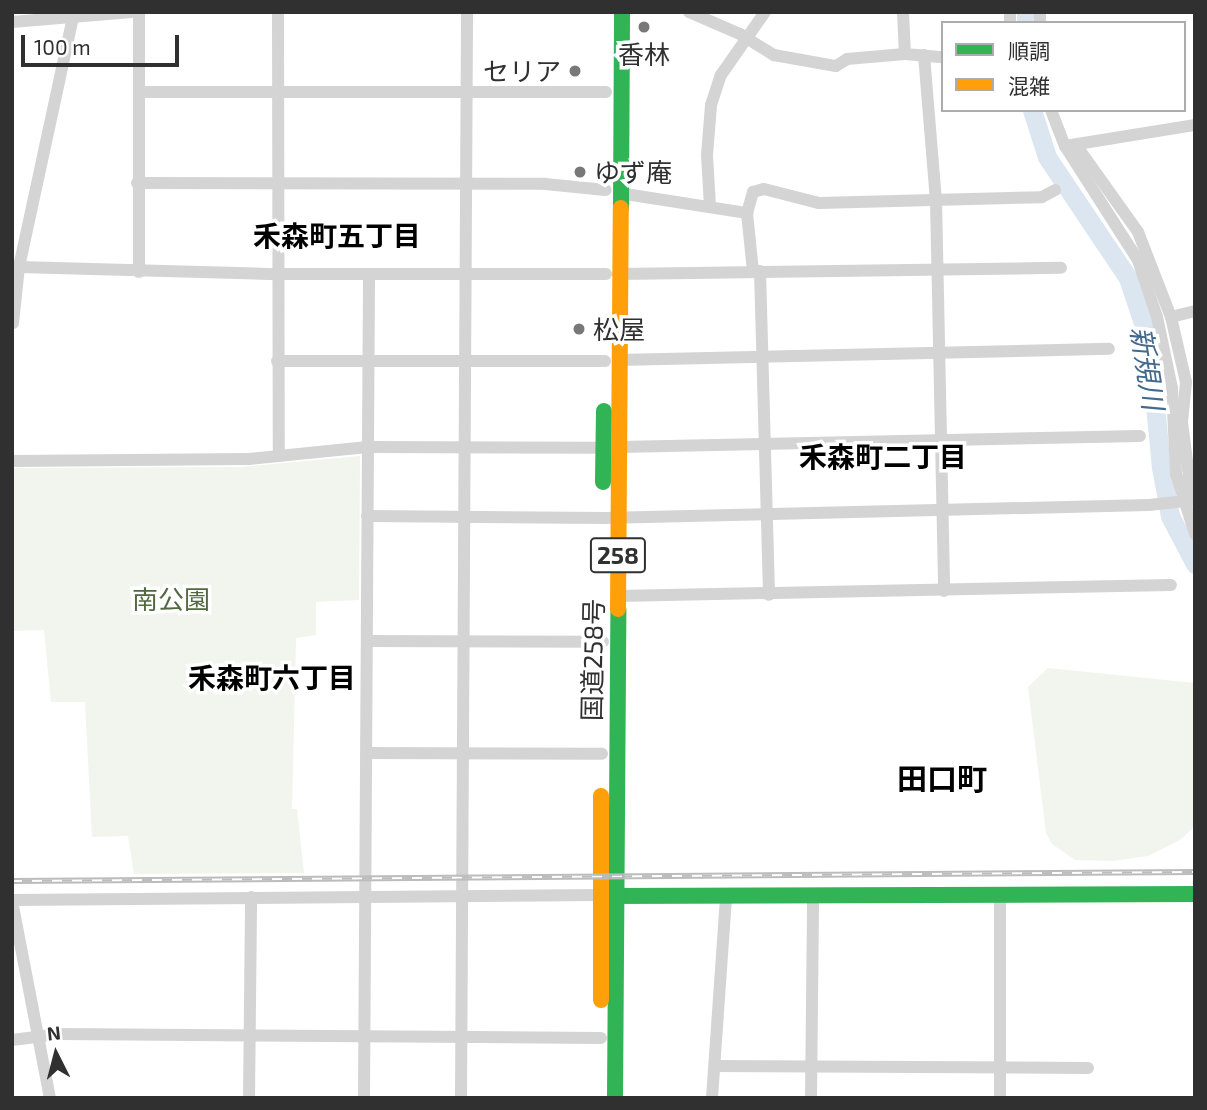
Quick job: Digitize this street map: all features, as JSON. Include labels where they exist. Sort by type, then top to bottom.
[{"type":"main road","name":"国道258号","points":[[606,12],[606,92],[613,192]]},
{"type":"main road","name":"国道258号","points":[[600,1098],[603,642],[611,517],[613,192],[622,12]]},
{"type":"main road","name":"国道258号","points":[[611,517],[618,596],[615,1098]]},
{"type":"main road","points":[[601,895],[618,898],[813,898],[1195,894]]},
{"type":"street","points":[[12,22],[132,12]]},
{"type":"street","points":[[139,12],[139,272]]},
{"type":"street","points":[[278,12],[276,274],[279,456]]},
{"type":"street","points":[[461,1098],[467,12]]},
{"type":"street","points":[[689,12],[747,38],[774,55],[836,66],[848,59],[905,54],[941,57]]},
{"type":"street","points":[[710,206],[707,155],[711,105],[721,75],[765,12]]},
{"type":"street","points":[[903,12],[905,54]]},
{"type":"street","points":[[13,323],[19,267],[73,17]]},
{"type":"street","points":[[923,55],[936,200],[944,591]]},
{"type":"street","points":[[139,92],[606,92]]},
{"type":"street","points":[[1052,112],[1138,260],[1167,354],[1176,474],[1187,501],[1195,534]]},
{"type":"street","points":[[1070,146],[1195,125]]},
{"type":"street","points":[[1070,146],[1138,232],[1171,317],[1186,382],[1182,422],[1187,501]]},
{"type":"street","points":[[137,183],[545,184],[747,213]]},
{"type":"street","points":[[769,595],[763,358],[757,271],[747,213],[753,192],[764,189],[819,203],[1042,197],[1055,190]]},
{"type":"street","points":[[19,267],[139,272],[369,275],[1061,268]]},
{"type":"street","points":[[364,1098],[369,275]]},
{"type":"street","points":[[1171,317],[1195,311]]},
{"type":"street","points":[[277,360],[612,361],[1109,349]]},
{"type":"street","points":[[12,461],[279,456],[367,447],[765,445],[1140,436]]},
{"type":"street","points":[[367,516],[611,517],[1155,504],[1187,501]]},
{"type":"street","points":[[618,596],[1171,585]]},
{"type":"street","points":[[367,641],[603,642]]},
{"type":"street","points":[[366,753],[601,754]]},
{"type":"street","points":[[50,1098],[12,901],[365,895],[601,895]]},
{"type":"street","points":[[1000,895],[1000,1098]]},
{"type":"street","points":[[249,1098],[251,897]]},
{"type":"street","points":[[712,1098],[726,897]]},
{"type":"street","points":[[811,1098],[813,898]]},
{"type":"street","points":[[12,1040],[38,1035],[601,1038]]},
{"type":"street","points":[[715,1066],[1088,1068]]},
{"type":"green space","name":"南公園","points":[[360,456],[359,600],[316,602],[316,635],[296,638],[292,809],[297,809],[304,873],[134,874],[128,836],[92,837],[85,702],[51,702],[44,630],[14,631],[12,468],[240,467]]},
{"type":"green space","points":[[1048,668],[1195,683],[1195,826],[1180,840],[1148,856],[1113,861],[1075,860],[1052,844],[1046,833],[1028,687]]},
{"type":"waterway","name":"新規川","points":[[1026,12],[1026,21]]},
{"type":"waterway","name":"新規川","points":[[1033,112],[1047,157],[1128,278],[1149,341],[1161,467],[1170,516],[1195,564]]},
{"type":"railway","points":[[12,881],[1195,872]]},
{"type":"traffic: fast","points":[[621,208],[622,12]]},
{"type":"traffic: fast","points":[[603,482],[604,411]]},
{"type":"traffic: fast","points":[[615,1098],[618,609]]},
{"type":"traffic: fast","points":[[604,896],[1195,894]]},
{"type":"traffic: slow","points":[[618,609],[621,208]]},
{"type":"traffic: slow","points":[[601,796],[601,1000]]},
{"type":"place","name":"香林","points":[[644,27]]},
{"type":"place","name":"セリア","points":[[575,71]]},
{"type":"place","name":"ゆず庵","points":[[580,172]]},
{"type":"place","name":"松屋","points":[[579,329]]},
{"type":"district","name":"禾森町五丁目","points":[[337,235]]},
{"type":"district","name":"禾森町二丁目","points":[[883,456]]},
{"type":"district","name":"禾森町六丁目","points":[[272,677]]},
{"type":"district","name":"田口町","points":[[942,778]]}]
